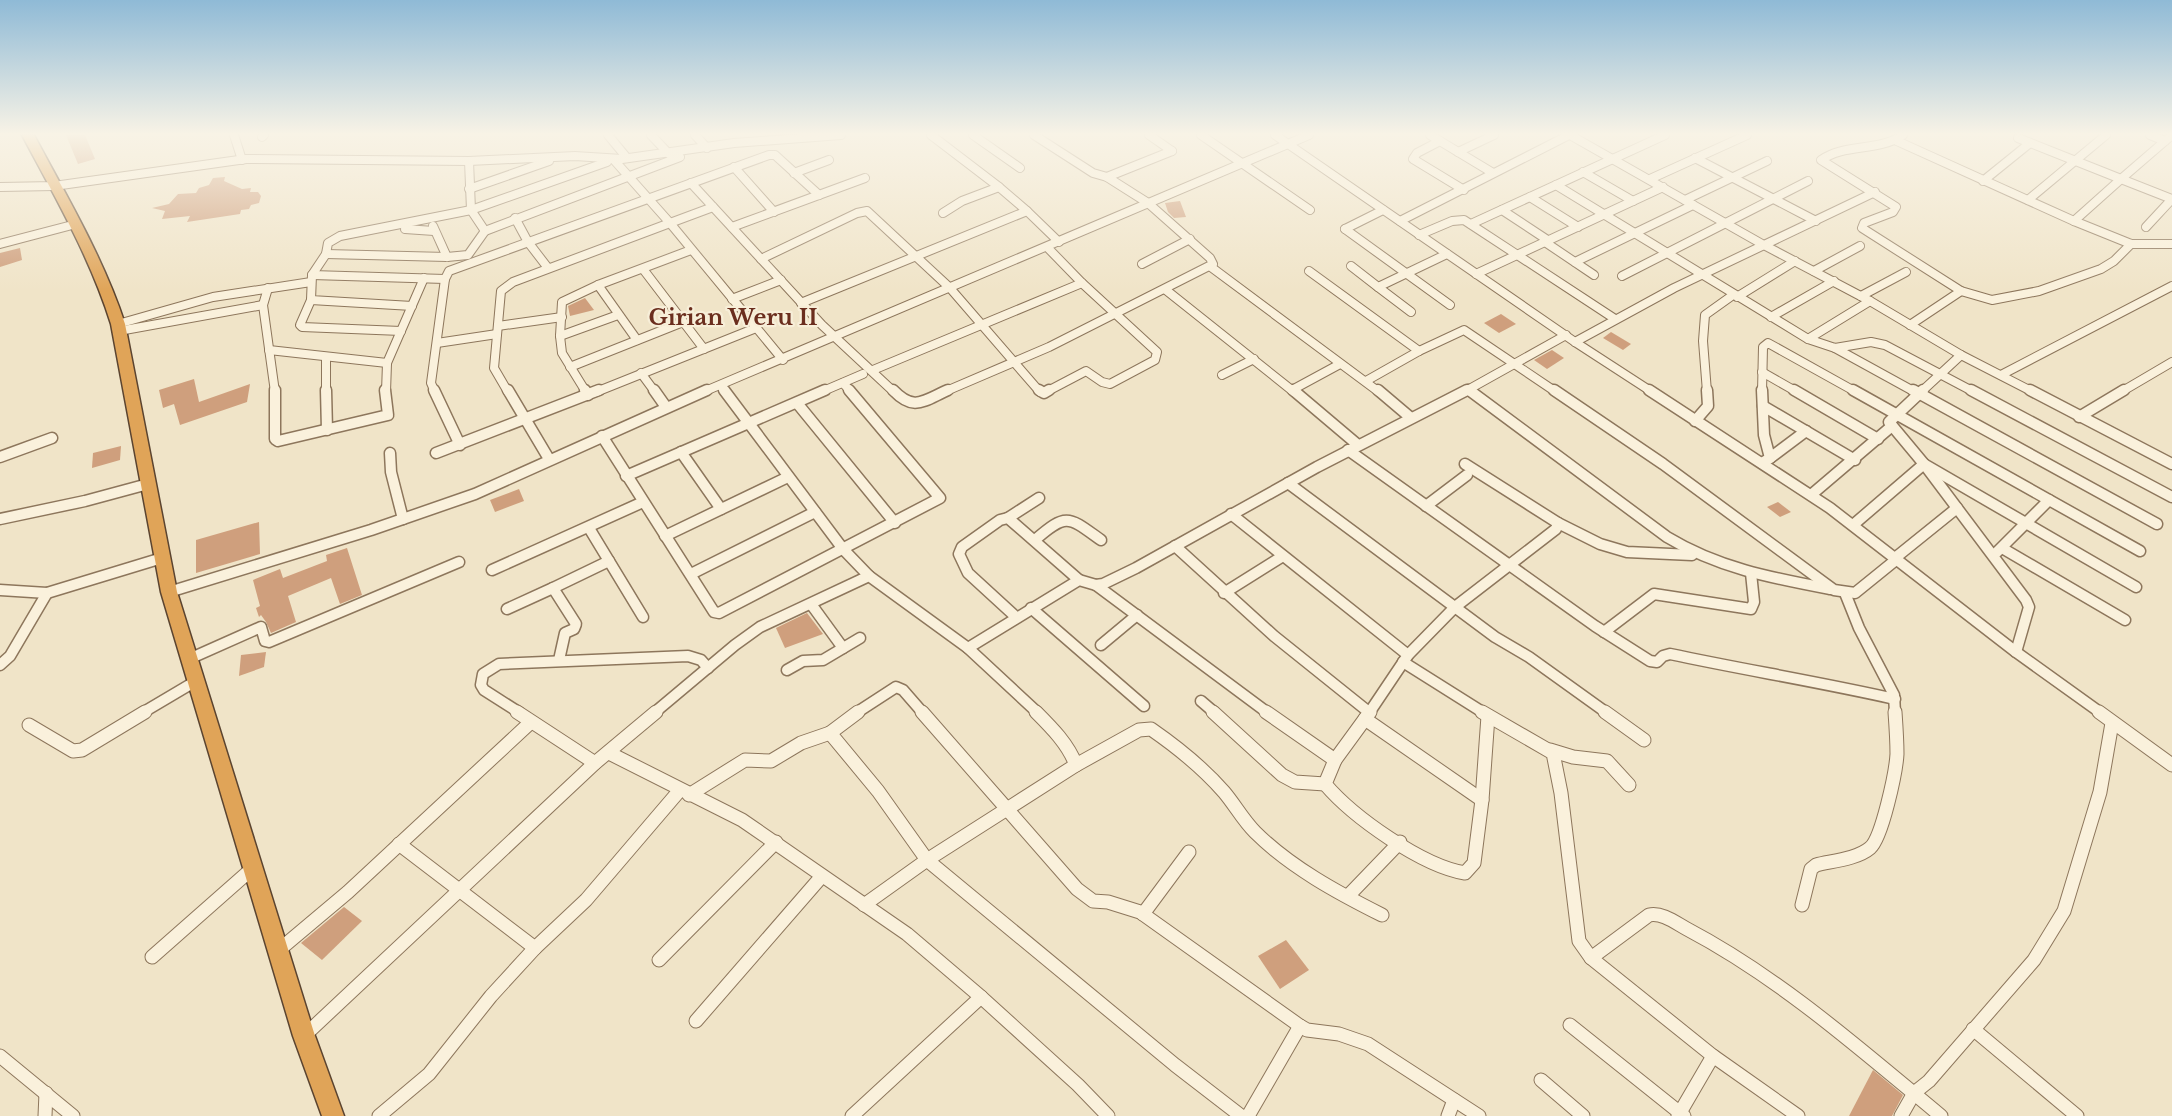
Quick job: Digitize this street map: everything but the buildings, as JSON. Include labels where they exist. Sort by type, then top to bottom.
[{"type":"highway","points":[[55,187],[76,224],[109,296],[118,328],[169,592],[304,1036],[333,1116]]},
{"type":"street","points":[[474,187],[469,189],[471,210],[484,231]]},
{"type":"street","points":[[401,331],[302,327],[300,325],[311,300],[311,279],[326,254],[327,243],[332,239],[471,210],[536,187]]},
{"type":"street","points":[[468,259],[484,231],[597,187]]},
{"type":"street","points":[[638,187],[783,360]]},
{"type":"street","points":[[460,445],[431,382],[445,279],[449,271],[468,259],[528,242],[679,187]]},
{"type":"street","points":[[695,187],[801,303],[904,402],[914,405],[1015,362],[1211,267],[1214,262],[1190,239],[1148,203],[1123,187]]},
{"type":"street","points":[[752,187],[774,212]]},
{"type":"street","points":[[810,187],[819,195]]},
{"type":"street","points":[[732,227],[840,187]]},
{"type":"street","points":[[999,187],[1059,242]]},
{"type":"street","points":[[943,213],[962,201],[999,187]]},
{"type":"street","points":[[169,592],[403,519],[475,494],[666,407],[783,360],[1186,187]]},
{"type":"street","points":[[1276,187],[1310,210]]},
{"type":"street","points":[[1350,187],[1570,339],[1695,421],[1766,460],[2016,652],[2172,765]]},
{"type":"street","points":[[1459,187],[1464,190]]},
{"type":"street","points":[[1400,221],[1469,187]]},
{"type":"street","points":[[1471,224],[1550,187]]},
{"type":"street","points":[[1561,187],[1700,275],[1808,339],[1835,348],[2157,524]]},
{"type":"street","points":[[1609,187],[1633,201]]},
{"type":"street","points":[[1476,274],[1661,187]]},
{"type":"street","points":[[1665,187],[1762,244],[1866,298],[1961,355],[2172,464]]},
{"type":"street","points":[[1575,262],[1634,234],[1716,187]]},
{"type":"street","points":[[1750,187],[1815,221]]},
{"type":"street","points":[[1622,276],[1796,187]]},
{"type":"street","points":[[1867,187],[1895,205],[1897,209],[1864,223],[1862,228],[1961,291],[1995,300],[2025,294],[2078,278],[2111,263],[2131,244]]},
{"type":"street","points":[[1997,187],[2131,244],[2172,244]]},
{"type":"street","points":[[2028,200],[2043,187]]},
{"type":"street","points":[[2074,221],[2112,187]]},
{"type":"street","points":[[2142,187],[2172,199],[2146,227]]},
{"type":"street","points":[[1096,585],[1136,568],[1353,448],[1515,364],[1615,319],[1762,244],[1875,192]]},
{"type":"street","points":[[1530,197],[1578,227]]},
{"type":"street","points":[[549,459],[494,368],[499,300],[506,286],[548,268],[713,207]]},
{"type":"street","points":[[1383,210],[1345,229],[1450,305]]},
{"type":"street","points":[[1502,210],[1594,275]]},
{"type":"street","points":[[761,259],[862,211],[870,213],[950,288],[1042,393],[1086,371],[1102,382],[1113,383],[1153,362],[1157,355],[1082,284],[1047,246]]},
{"type":"street","points":[[801,303],[1027,211]]},
{"type":"street","points":[[515,218],[528,242],[548,268]]},
{"type":"street","points":[[1419,235],[1458,219],[1471,224],[1615,319]]},
{"type":"street","points":[[431,220],[447,257]]},
{"type":"street","points":[[0,244],[76,224]]},
{"type":"street","points":[[391,227],[434,231]]},
{"type":"street","points":[[1142,264],[1190,239]]},
{"type":"street","points":[[1814,271],[1860,246]]},
{"type":"street","points":[[588,395],[562,353],[560,336],[562,302],[598,285],[691,250]]},
{"type":"street","points":[[326,254],[468,259]]},
{"type":"street","points":[[1378,287],[1447,254]]},
{"type":"street","points":[[1695,421],[1708,406],[1703,341],[1705,315],[1795,261]]},
{"type":"street","points":[[1351,266],[1410,312]]},
{"type":"street","points":[[1211,267],[1366,381],[1411,418]]},
{"type":"street","points":[[643,268],[704,349]]},
{"type":"street","points":[[1309,271],[1419,351]]},
{"type":"street","points":[[1808,339],[1906,272]]},
{"type":"street","points":[[118,328],[213,297],[311,279],[445,279]]},
{"type":"street","points":[[268,288],[263,304],[275,390],[276,440],[388,415],[385,386],[387,363],[424,279]]},
{"type":"street","points":[[732,299],[781,280]]},
{"type":"street","points":[[1771,317],[1834,281]]},
{"type":"street","points":[[873,370],[1082,284]]},
{"type":"street","points":[[598,285],[637,340]]},
{"type":"street","points":[[2001,375],[2172,286]]},
{"type":"street","points":[[1166,290],[1292,390],[1353,448],[1426,506],[1604,632],[1652,662],[1670,654],[1746,670],[1817,681],[1895,699]]},
{"type":"street","points":[[1910,325],[1961,291]]},
{"type":"street","points":[[311,300],[412,306]]},
{"type":"street","points":[[118,328],[263,304]]},
{"type":"street","points":[[560,336],[618,315]]},
{"type":"street","points":[[436,343],[562,316]]},
{"type":"street","points":[[570,367],[683,322]]},
{"type":"street","points":[[436,453],[526,420],[756,327]]},
{"type":"street","points":[[1366,381],[1419,351],[1464,330],[1663,464],[1839,591],[1895,699],[1897,755],[1893,780],[1878,836],[1870,848],[1859,854],[1827,861],[1811,869],[1802,905]]},
{"type":"street","points":[[1835,348],[1875,342],[2172,497]]},
{"type":"street","points":[[1766,460],[1762,372],[1763,347],[1768,343],[2140,551]]},
{"type":"street","points":[[269,350],[387,363]]},
{"type":"street","points":[[1961,355],[1890,420],[1892,426],[2028,604],[2016,652]]},
{"type":"street","points":[[326,357],[327,430]]},
{"type":"street","points":[[1222,375],[1254,359]]},
{"type":"street","points":[[2079,417],[2172,362]]},
{"type":"street","points":[[1292,390],[1340,364]]},
{"type":"street","points":[[1762,372],[1878,439]]},
{"type":"street","points":[[641,373],[666,407]]},
{"type":"street","points":[[626,476],[863,374]]},
{"type":"street","points":[[602,436],[714,612],[719,613],[939,499],[940,495],[843,383]]},
{"type":"street","points":[[721,386],[843,549],[869,576],[968,648],[1054,731],[1071,753],[1076,765]]},
{"type":"street","points":[[1468,390],[1667,537],[1697,555],[1724,567],[1855,593],[1956,508]]},
{"type":"street","points":[[797,403],[895,523]]},
{"type":"street","points":[[1763,406],[1855,459]]},
{"type":"street","points":[[1812,495],[1892,426]]},
{"type":"street","points":[[1766,460],[1806,431]]},
{"type":"street","points":[[0,458],[52,438]]},
{"type":"street","points":[[681,452],[721,509]]},
{"type":"street","points":[[390,453],[391,472],[403,519]]},
{"type":"street","points":[[1924,465],[2136,587]]},
{"type":"street","points":[[1853,525],[1924,465]]},
{"type":"street","points":[[1426,506],[1466,469],[1558,523],[1592,540],[1626,552],[1697,555]]},
{"type":"street","points":[[665,536],[788,477]]},
{"type":"street","points":[[1288,483],[1455,607],[1644,740]]},
{"type":"street","points":[[0,519],[84,501],[148,484]]},
{"type":"street","points":[[1016,617],[968,573],[959,554],[962,547],[981,532],[1039,498]]},
{"type":"street","points":[[1993,556],[2049,500]]},
{"type":"street","points":[[492,570],[643,502]]},
{"type":"street","points":[[691,574],[815,512]]},
{"type":"street","points":[[1231,514],[1406,659],[1488,716],[1550,750],[1574,757],[1607,762],[1629,785]]},
{"type":"street","points":[[1008,518],[1036,540],[1079,580],[1096,585],[1335,760]]},
{"type":"street","points":[[1036,540],[1056,522],[1064,519],[1079,524],[1101,540]]},
{"type":"street","points":[[1325,784],[1335,760],[1406,659],[1455,607],[1553,532],[1558,523]]},
{"type":"street","points":[[589,528],[643,618]]},
{"type":"street","points":[[1175,546],[1224,592],[1367,716],[1482,800]]},
{"type":"street","points":[[2002,548],[2125,620]]},
{"type":"street","points":[[1224,592],[1283,556]]},
{"type":"street","points":[[0,590],[47,593],[162,558]]},
{"type":"street","points":[[507,609],[609,561]]},
{"type":"street","points":[[189,659],[261,627],[265,641],[269,642],[459,562]]},
{"type":"street","points":[[1604,632],[1654,594],[1751,609],[1754,602],[1751,573]]},
{"type":"street","points":[[304,1036],[595,763],[751,632],[869,576]]},
{"type":"street","points":[[968,648],[1079,580]]},
{"type":"street","points":[[553,588],[576,624],[574,629],[565,633],[559,660]]},
{"type":"street","points":[[0,665],[14,649],[47,593]]},
{"type":"street","points":[[811,604],[843,648]]},
{"type":"street","points":[[1030,608],[1144,706]]},
{"type":"street","points":[[1101,645],[1137,615]]},
{"type":"street","points":[[787,670],[803,661],[823,660],[860,638]]},
{"type":"street","points":[[595,763],[484,690],[481,685],[483,674],[499,664],[687,656],[701,660],[708,668]]},
{"type":"street","points":[[29,725],[74,751],[82,750],[196,681]]},
{"type":"street","points":[[379,1116],[429,1074],[491,996],[535,948],[586,900],[684,793],[745,760],[771,761],[801,743],[830,733],[834,728],[896,687],[901,688],[1064,876],[1093,901],[1108,902],[1143,914],[1300,1026],[1314,1031],[1339,1034],[1368,1044],[1479,1116]]},
{"type":"street","points":[[1202,701],[1282,775],[1295,782],[1325,784]]},
{"type":"street","points":[[1325,784],[1332,794],[1354,812],[1400,842],[1446,870],[1465,873],[1474,864],[1482,800],[1488,716]]},
{"type":"street","points":[[279,950],[348,892],[531,722]]},
{"type":"street","points":[[1901,1116],[1914,1093],[1929,1081],[2034,960],[2064,911],[2100,792],[2112,723]]},
{"type":"street","points":[[864,904],[927,860],[1076,765],[1139,730],[1151,729],[1200,768],[1229,797],[1253,830],[1279,853],[1382,915]]},
{"type":"street","points":[[830,733],[878,791],[927,860],[1175,1065],[1241,1116]]},
{"type":"street","points":[[1550,750],[1557,762],[1579,941],[1591,958],[1713,1056],[1797,1116]]},
{"type":"street","points":[[609,753],[684,793],[742,820],[907,934],[981,997],[1078,1085],[1108,1116]]},
{"type":"street","points":[[659,960],[776,842]]},
{"type":"street","points":[[1348,896],[1400,842]]},
{"type":"street","points":[[399,844],[535,948]]},
{"type":"street","points":[[1143,914],[1189,852]]},
{"type":"street","points":[[152,957],[253,868]]},
{"type":"street","points":[[696,1022],[822,876]]},
{"type":"street","points":[[1591,958],[1649,915],[1664,917],[1719,946],[1759,972],[1821,1017],[1941,1116]]},
{"type":"street","points":[[852,1116],[981,997]]},
{"type":"street","points":[[1570,1025],[1680,1115],[1713,1056]]},
{"type":"street","points":[[1248,1116],[1300,1026]]},
{"type":"street","points":[[1973,1029],[2077,1116]]},
{"type":"street","points":[[0,1056],[73,1116]]},
{"type":"street","points":[[1541,1080],[1583,1116]]},
{"type":"street","points":[[45,1116],[46,1093]]},
{"type":"street","points":[[1448,1116],[1454,1100]]},
{"type":"district","name":"Girian Weru II","points":[[733,317]]}]
